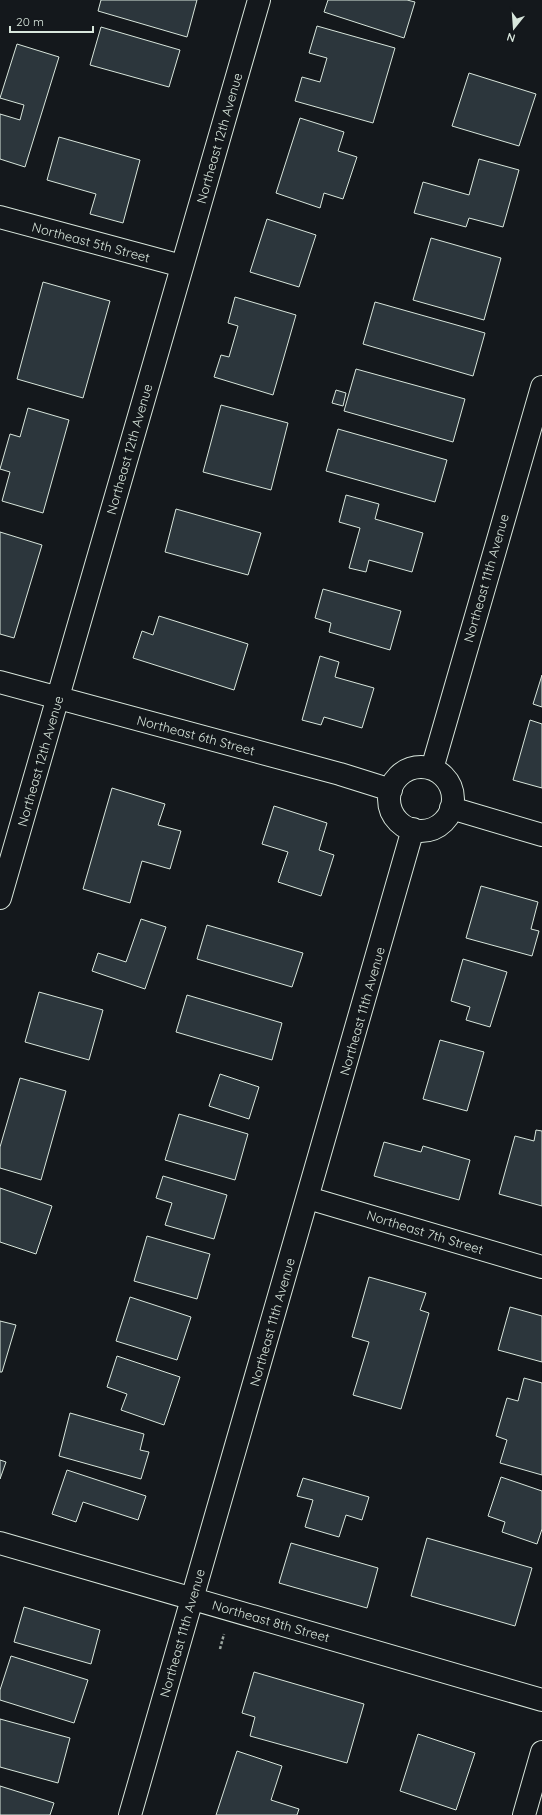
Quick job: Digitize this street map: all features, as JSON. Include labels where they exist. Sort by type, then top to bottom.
[{"type":"street","name":"Northeast 12th Avenue","points":[[0,898],[259,0]]},
{"type":"street","name":"Northeast 5th Street","points":[[0,217],[182,266]]},
{"type":"street","name":"Northeast 11th Avenue","points":[[432,769],[542,387]]},
{"type":"street","name":"Northeast 6th Street","points":[[0,682],[340,774],[391,790]]},
{"type":"street","points":[[418,767],[432,769],[440,773],[451,789],[453,798],[451,808],[446,818],[440,824],[430,829],[413,829],[402,824],[394,816],[390,806],[389,795],[399,776],[408,770],[418,767]]},
{"type":"street","points":[[451,808],[542,835]]},
{"type":"street","name":"Northeast 11th Avenue","points":[[130,1815],[413,829]]},
{"type":"street","name":"Northeast 7th Street","points":[[308,1198],[542,1267]]},
{"type":"street","name":"Northeast 8th Street","points":[[0,1543],[542,1700]]},
{"type":"street","points":[[524,1815],[542,1752]]},
{"type":"building","points":[[101,0],[197,0],[187,37],[98,11]]},
{"type":"building","points":[[328,0],[407,0],[415,2],[404,38],[324,12]]},
{"type":"building","points":[[317,26],[395,48],[373,123],[295,101],[302,77],[320,82],[327,58],[309,53]]},
{"type":"building","points":[[101,27],[180,50],[169,87],[90,65]]},
{"type":"building","points":[[17,44],[59,57],[25,167],[0,159],[0,114],[20,120],[24,105],[0,98]]},
{"type":"building","points":[[469,73],[536,94],[519,146],[452,126]]},
{"type":"building","points":[[300,118],[344,132],[338,151],[357,157],[343,199],[324,193],[320,208],[276,193]]},
{"type":"building","points":[[59,137],[140,160],[123,223],[90,214],[96,194],[47,180]]},
{"type":"building","points":[[479,159],[519,170],[503,227],[469,218],[466,227],[414,213],[423,182],[469,195]]},
{"type":"building","points":[[267,219],[316,235],[299,287],[250,272]]},
{"type":"building","points":[[431,238],[501,258],[484,320],[413,300]]},
{"type":"building","points":[[43,282],[110,301],[83,398],[17,379]]},
{"type":"building","points":[[235,297],[296,315],[273,395],[214,377],[221,355],[229,357],[238,326],[228,323]]},
{"type":"building","points":[[375,302],[485,333],[473,376],[363,344]]},
{"type":"building","points":[[356,369],[465,399],[453,442],[344,411]]},
{"type":"building","points":[[336,390],[346,393],[343,406],[332,403]]},
{"type":"building","points":[[221,405],[288,423],[271,490],[203,472]]},
{"type":"building","points":[[28,408],[69,420],[43,513],[2,501],[10,472],[0,469],[10,434],[20,437]]},
{"type":"building","points":[[338,429],[447,460],[435,502],[326,471]]},
{"type":"building","points":[[346,495],[379,504],[375,519],[423,533],[412,572],[369,560],[366,572],[349,568],[360,528],[339,522]]},
{"type":"building","points":[[176,509],[261,533],[248,575],[165,552]]},
{"type":"building","points":[[0,532],[42,545],[14,638],[0,634]]},
{"type":"building","points":[[323,589],[401,611],[390,650],[329,632],[331,623],[315,618]]},
{"type":"building","points":[[159,616],[248,644],[234,690],[133,658],[142,631],[153,635]]},
{"type":"building","points":[[320,656],[339,662],[335,677],[374,688],[362,728],[324,717],[321,725],[302,720]]},
{"type":"building","points":[[542,675],[542,707],[533,704]]},
{"type":"building","points":[[530,720],[542,724],[542,788],[513,780]]},
{"type":"building","points":[[112,788],[165,804],[158,825],[181,831],[170,869],[142,861],[130,903],[83,889]]},
{"type":"building","points":[[274,806],[327,823],[319,850],[334,855],[321,896],[278,882],[288,852],[262,844]]},
{"type":"building","points":[[481,886],[538,902],[531,929],[539,931],[532,956],[466,938]]},
{"type":"building","points":[[141,919],[166,927],[145,989],[92,971],[98,953],[126,962]]},
{"type":"building","points":[[207,925],[303,953],[292,987],[197,959]]},
{"type":"building","points":[[463,959],[507,972],[490,1027],[466,1020],[470,1007],[451,1001]]},
{"type":"building","points":[[39,992],[103,1010],[89,1060],[25,1042]]},
{"type":"building","points":[[187,995],[282,1023],[272,1060],[176,1032]]},
{"type":"building","points":[[440,1040],[484,1052],[467,1111],[423,1099]]},
{"type":"building","points":[[220,1074],[259,1087],[249,1119],[209,1106]]},
{"type":"building","points":[[20,1078],[66,1091],[41,1180],[0,1168],[0,1147]]},
{"type":"building","points":[[179,1114],[248,1134],[235,1180],[165,1160]]},
{"type":"building","points":[[536,1130],[542,1131],[542,1206],[499,1194],[515,1136],[534,1141]]},
{"type":"building","points":[[384,1142],[421,1152],[423,1146],[470,1160],[459,1200],[374,1176]]},
{"type":"building","points":[[163,1176],[227,1195],[214,1239],[165,1225],[172,1203],[156,1198]]},
{"type":"building","points":[[0,1188],[52,1206],[36,1254],[0,1242]]},
{"type":"building","points":[[147,1236],[210,1254],[197,1299],[134,1281]]},
{"type":"building","points":[[369,1277],[426,1293],[420,1310],[429,1313],[401,1409],[353,1395],[369,1342],[352,1337]]},
{"type":"building","points":[[130,1297],[191,1317],[177,1360],[116,1341]]},
{"type":"building","points":[[510,1307],[542,1316],[542,1362],[498,1350]]},
{"type":"building","points":[[0,1321],[16,1325],[2,1372],[0,1372]]},
{"type":"building","points":[[117,1356],[180,1377],[164,1425],[121,1410],[127,1394],[107,1387]]},
{"type":"building","points":[[524,1378],[542,1383],[542,1475],[500,1463],[507,1440],[496,1436],[507,1398],[518,1401]]},
{"type":"building","points":[[70,1413],[144,1434],[140,1450],[149,1452],[141,1479],[59,1456]]},
{"type":"building","points":[[0,1460],[6,1462],[0,1479]]},
{"type":"building","points":[[67,1470],[146,1496],[138,1520],[83,1502],[76,1522],[52,1514]]},
{"type":"building","points":[[501,1477],[542,1491],[542,1529],[537,1544],[502,1532],[505,1522],[488,1516]]},
{"type":"building","points":[[303,1478],[369,1497],[362,1520],[346,1515],[339,1537],[305,1527],[313,1500],[297,1496]]},
{"type":"building","points":[[427,1538],[532,1568],[515,1626],[411,1596]]},
{"type":"building","points":[[291,1543],[378,1568],[367,1608],[279,1583]]},
{"type":"building","points":[[24,1607],[100,1630],[91,1664],[14,1642]]},
{"type":"building","points":[[11,1656],[88,1680],[74,1723],[0,1700],[0,1690]]},
{"type":"building","points":[[254,1672],[364,1704],[347,1763],[250,1736],[255,1717],[242,1713]]},
{"type":"building","points":[[0,1719],[70,1738],[58,1783],[0,1767]]},
{"type":"building","points":[[418,1734],[475,1753],[456,1810],[400,1791]]},
{"type":"building","points":[[237,1751],[282,1766],[271,1800],[299,1809],[297,1815],[216,1815]]},
{"type":"building","points":[[0,1786],[54,1803],[50,1815],[0,1815]]}]
